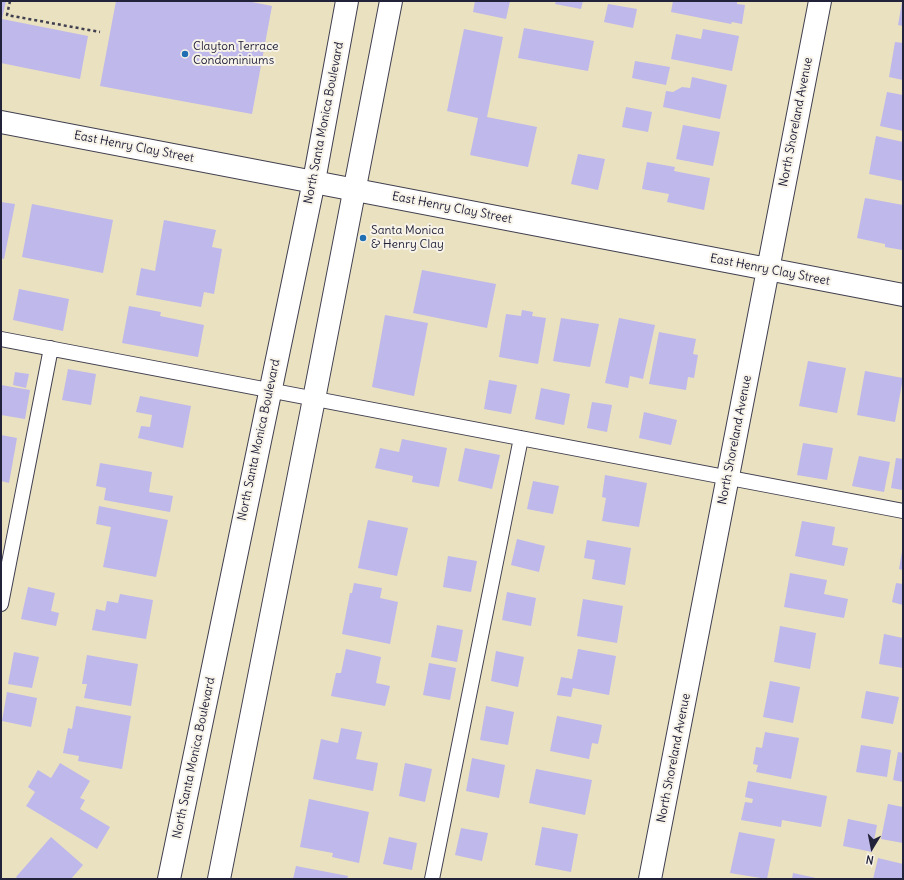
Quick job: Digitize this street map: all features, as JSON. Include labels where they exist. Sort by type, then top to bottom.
[{"type":"street","name":"North Santa Monica Boulevard","points":[[169,879],[314,181],[347,1]]},
{"type":"street","points":[[219,879],[391,1]]},
{"type":"street","name":"North Shoreland Avenue","points":[[650,879],[820,1]]},
{"type":"street","name":"East Henry Clay Street","points":[[1,122],[903,295]]},
{"type":"lane","points":[[1,339],[903,511]]},
{"type":"lane","points":[[1,604],[51,348]]},
{"type":"lane","points":[[432,879],[521,438]]},
{"type":"path","points":[[10,1],[7,15],[100,32]]},
{"type":"building","points":[[1,1],[6,1],[2,19],[88,36],[80,79],[1,63]]},
{"type":"building","name":"Clayton Terrace Condominiums","points":[[116,1],[247,1],[272,6],[252,114],[100,86]]},
{"type":"building","points":[[475,1],[510,1],[506,19],[473,12]]},
{"type":"building","points":[[556,1],[583,1],[581,9],[555,4]]},
{"type":"building","points":[[673,1],[737,1],[737,4],[745,5],[742,24],[732,22],[731,24],[671,12]]},
{"type":"building","points":[[903,2],[903,26],[898,25]]},
{"type":"building","points":[[608,4],[637,9],[633,28],[604,22]]},
{"type":"building","points":[[524,28],[594,41],[588,71],[518,58]]},
{"type":"building","points":[[464,29],[503,37],[487,117],[537,127],[528,167],[470,155],[478,118],[447,111]]},
{"type":"building","points":[[703,29],[739,36],[732,71],[671,59],[676,34],[701,39]]},
{"type":"building","points":[[895,42],[903,43],[903,80],[889,77]]},
{"type":"building","points":[[635,61],[670,67],[666,85],[632,78]]},
{"type":"building","points":[[692,77],[727,85],[720,119],[663,107],[666,91],[673,92],[682,87],[690,88]]},
{"type":"building","points":[[887,92],[903,95],[903,131],[880,126]]},
{"type":"building","points":[[626,107],[652,112],[648,132],[622,127]]},
{"type":"building","points":[[683,125],[720,132],[713,166],[676,159]]},
{"type":"building","points":[[876,136],[903,142],[903,181],[869,174]]},
{"type":"building","points":[[578,154],[605,159],[598,190],[571,184]]},
{"type":"building","points":[[647,162],[675,167],[674,171],[710,178],[704,210],[667,202],[669,194],[642,189]]},
{"type":"building","points":[[865,198],[903,205],[903,250],[885,247],[885,244],[857,238]]},
{"type":"building","points":[[1,202],[15,204],[4,259],[1,258]]},
{"type":"building","points":[[32,204],[113,220],[103,273],[22,257]]},
{"type":"building","points":[[164,220],[216,230],[212,247],[222,249],[214,294],[204,292],[201,307],[136,295],[141,268],[155,271]]},
{"type":"building","points":[[422,270],[496,284],[487,328],[413,313]]},
{"type":"building","points":[[19,289],[69,299],[63,331],[13,320]]},
{"type":"building","points":[[129,306],[161,312],[160,316],[204,325],[198,357],[122,343]]},
{"type":"building","points":[[522,310],[533,312],[532,316],[546,318],[538,364],[499,357],[506,314],[521,316]]},
{"type":"building","points":[[385,315],[428,323],[414,396],[372,387]]},
{"type":"building","points":[[561,318],[599,324],[590,367],[553,361]]},
{"type":"building","points":[[619,318],[655,325],[643,379],[630,376],[628,388],[605,383]]},
{"type":"building","points":[[659,332],[696,339],[693,354],[698,355],[694,378],[688,377],[686,390],[649,384]]},
{"type":"building","points":[[808,361],[846,368],[837,413],[799,406]]},
{"type":"building","points":[[68,369],[96,374],[91,405],[62,400]]},
{"type":"building","points":[[865,371],[903,378],[895,422],[857,415]]},
{"type":"building","points":[[15,372],[29,374],[26,388],[13,385]]},
{"type":"building","points":[[489,380],[517,385],[511,414],[484,409]]},
{"type":"building","points":[[1,385],[30,390],[25,419],[1,415]]},
{"type":"building","points":[[541,388],[570,394],[564,425],[535,419]]},
{"type":"building","points":[[140,396],[191,406],[183,448],[138,438],[141,426],[150,427],[152,415],[136,412]]},
{"type":"building","points":[[592,402],[612,405],[607,432],[587,428]]},
{"type":"building","points":[[644,412],[677,420],[671,445],[639,438]]},
{"type":"building","points":[[1,435],[17,438],[9,483],[1,481]]},
{"type":"building","points":[[402,439],[447,448],[439,487],[412,482],[413,476],[375,468],[380,448],[399,452]]},
{"type":"building","points":[[803,443],[833,448],[827,480],[797,475]]},
{"type":"building","points":[[465,448],[500,455],[492,489],[458,481]]},
{"type":"building","points":[[859,456],[890,462],[884,492],[852,486]]},
{"type":"building","points":[[896,458],[903,459],[903,490],[891,488]]},
{"type":"building","points":[[100,463],[152,472],[149,492],[173,496],[170,512],[104,500],[106,488],[96,486]]},
{"type":"building","points":[[605,475],[647,483],[639,527],[602,521],[606,498],[602,497]]},
{"type":"building","points":[[533,481],[559,486],[553,514],[527,509]]},
{"type":"building","points":[[99,506],[168,520],[156,577],[103,567],[111,527],[96,524]]},
{"type":"building","points":[[368,520],[408,528],[397,576],[358,568]]},
{"type":"building","points":[[802,521],[835,527],[832,545],[848,548],[844,566],[795,556]]},
{"type":"building","points":[[517,539],[545,546],[539,572],[511,565]]},
{"type":"building","points":[[587,540],[631,548],[625,585],[592,579],[595,560],[584,558]]},
{"type":"building","points":[[903,552],[903,570],[899,569]]},
{"type":"building","points":[[448,556],[477,561],[471,592],[443,587]]},
{"type":"building","points":[[790,573],[827,580],[824,594],[848,599],[844,618],[784,607]]},
{"type":"building","points":[[354,583],[382,588],[380,598],[398,602],[390,644],[342,634],[350,593],[352,593]]},
{"type":"building","points":[[896,583],[903,584],[903,605],[892,602]]},
{"type":"building","points":[[28,587],[55,593],[51,611],[59,613],[56,626],[21,619]]},
{"type":"building","points":[[507,592],[536,598],[531,626],[502,620]]},
{"type":"building","points":[[120,594],[153,600],[146,639],[92,630],[96,609],[105,611],[107,601],[118,603]]},
{"type":"building","points":[[583,599],[623,606],[617,643],[577,636]]},
{"type":"building","points":[[437,625],[463,630],[457,662],[431,657]]},
{"type":"building","points":[[780,626],[816,633],[810,669],[774,662]]},
{"type":"building","points":[[884,634],[903,638],[903,668],[879,664]]},
{"type":"building","points":[[346,649],[381,657],[376,683],[390,686],[385,706],[331,696],[336,673],[341,673]]},
{"type":"building","points":[[578,649],[616,656],[609,695],[573,688],[571,697],[557,695],[561,677],[572,679]]},
{"type":"building","points":[[496,651],[524,657],[518,687],[491,681]]},
{"type":"building","points":[[14,652],[39,657],[32,688],[8,684]]},
{"type":"building","points":[[87,655],[138,664],[131,706],[84,698],[87,684],[82,684]]},
{"type":"building","points":[[429,663],[456,668],[450,700],[423,695]]},
{"type":"building","points":[[770,681],[800,687],[793,723],[763,717]]},
{"type":"building","points":[[866,691],[899,697],[893,724],[861,718]]},
{"type":"building","points":[[7,692],[37,698],[31,727],[2,721]]},
{"type":"building","points":[[76,706],[131,716],[122,769],[78,761],[79,756],[63,753],[68,728],[72,729]]},
{"type":"building","points":[[486,706],[514,712],[508,745],[480,740]]},
{"type":"building","points":[[557,716],[602,725],[598,744],[592,743],[589,759],[550,751]]},
{"type":"building","points":[[341,728],[362,732],[356,759],[378,763],[373,791],[313,779],[321,739],[338,743]]},
{"type":"building","points":[[765,732],[799,738],[791,779],[756,772],[758,765],[753,764],[756,747],[762,748]]},
{"type":"building","points":[[861,745],[891,750],[887,777],[856,772]]},
{"type":"building","points":[[898,752],[903,753],[903,782],[893,780]]},
{"type":"building","points":[[472,758],[505,765],[499,798],[466,791]]},
{"type":"building","points":[[60,763],[90,781],[80,798],[85,800],[80,809],[110,827],[97,849],[26,806],[35,792],[28,787],[38,770],[51,778]]},
{"type":"building","points":[[405,763],[432,769],[425,802],[399,796]]},
{"type":"building","points":[[536,769],[592,780],[585,815],[529,803]]},
{"type":"building","points":[[748,781],[827,796],[821,827],[782,820],[781,827],[741,820],[745,802],[752,803],[753,799],[745,797]]},
{"type":"building","points":[[309,799],[369,812],[359,863],[332,857],[333,853],[300,847]]},
{"type":"building","points":[[888,804],[903,807],[903,843],[881,839]]},
{"type":"building","points":[[848,819],[877,825],[872,852],[843,846]]},
{"type":"building","points":[[542,827],[578,834],[571,872],[535,865]]},
{"type":"building","points":[[461,828],[488,833],[482,861],[455,855]]},
{"type":"building","points":[[739,832],[775,839],[767,879],[730,873]]},
{"type":"building","points":[[51,837],[83,865],[71,879],[18,879],[16,877]]},
{"type":"building","points":[[389,837],[417,843],[412,870],[383,864]]},
{"type":"building","points":[[878,858],[903,864],[903,879],[873,879]]},
{"type":"building","points":[[296,866],[348,876],[347,879],[293,879]]},
{"type":"building","points":[[793,873],[816,878],[816,879],[792,879]]},
{"type":"place","name":"Clayton Terrace Condominiums","points":[[185,54]]},
{"type":"place","name":"Santa Monica & Henry Clay","points":[[363,238]]}]
